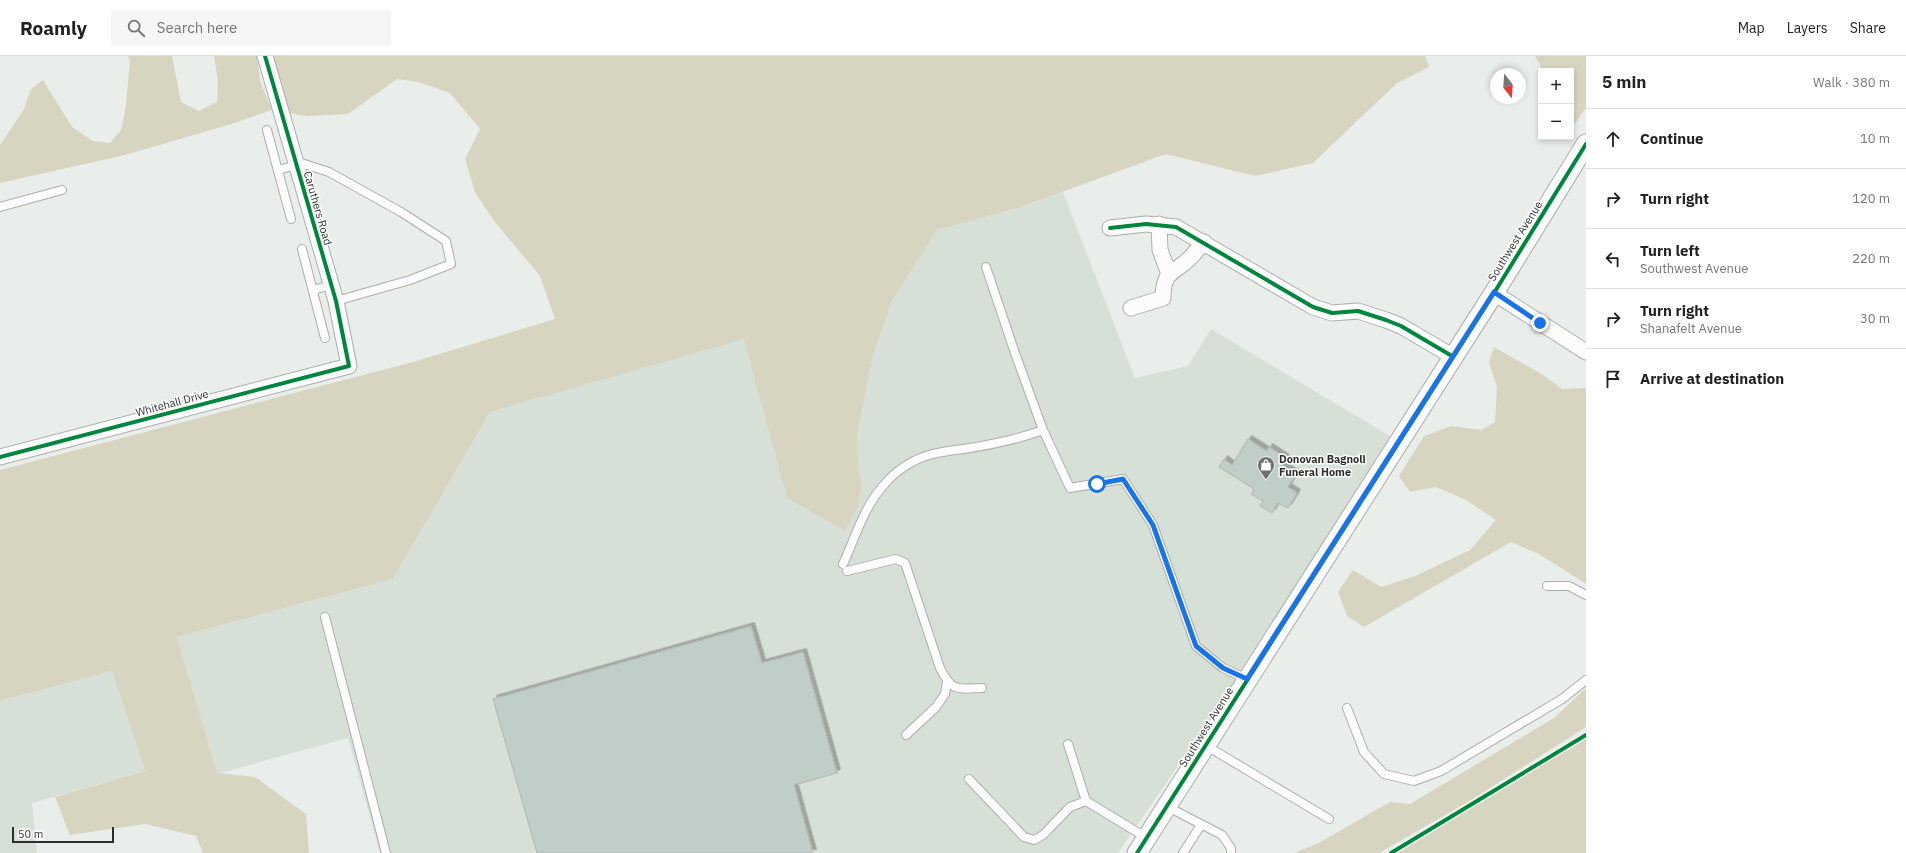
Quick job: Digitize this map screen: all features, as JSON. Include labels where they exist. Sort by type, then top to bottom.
[{"type":"street","name":"Caruthers Road","points":[[265,56],[336,301],[349,366]]},
{"type":"street","name":"Southwest Avenue","points":[[1142,845],[1494,292],[1586,144]]},
{"type":"street","points":[[1159,224],[1160,250],[1169,274]]},
{"type":"street","points":[[1110,228],[1159,224],[1176,227],[1313,307],[1332,313],[1358,312],[1386,320],[1401,326],[1452,356]]},
{"type":"street","points":[[1131,308],[1163,298],[1163,289],[1169,274],[1189,259],[1204,242]]},
{"type":"street","points":[[1494,292],[1586,352]]},
{"type":"street","name":"Whitehall Drive","points":[[0,457],[349,366]]},
{"type":"lane","points":[[267,130],[291,219]]},
{"type":"lane","points":[[278,170],[296,163],[329,172],[401,212],[446,241],[451,264],[410,280],[336,301]]},
{"type":"lane","points":[[0,207],[62,190]]},
{"type":"lane","points":[[302,249],[325,338]]},
{"type":"lane","points":[[986,267],[1043,430],[1070,488],[1123,479],[1153,525],[1196,646],[1223,668],[1247,679]]},
{"type":"lane","points":[[312,290],[331,285]]},
{"type":"lane","points":[[982,688],[957,689],[947,682],[940,668],[905,563],[896,559],[845,568],[867,510],[882,486],[899,470],[915,460],[936,454],[1011,440],[1043,430]]},
{"type":"lane","points":[[1547,586],[1568,586],[1586,595]]},
{"type":"lane","points":[[325,617],[386,853]]},
{"type":"lane","points":[[1347,708],[1364,752],[1384,774],[1414,781],[1441,772],[1562,698],[1586,680]]},
{"type":"lane","points":[[906,736],[936,707],[945,694],[947,682]]},
{"type":"lane","points":[[1068,744],[1086,801],[1142,845]]},
{"type":"lane","points":[[1205,745],[1329,818]]},
{"type":"lane","points":[[969,779],[1024,837],[1034,840],[1042,835],[1070,807],[1086,801]]},
{"type":"lane","points":[[1166,806],[1222,835],[1231,848],[1231,853]]},
{"type":"lane","points":[[1183,853],[1201,825]]},
{"type":"shaded area","points":[[128,56],[172,56],[181,102],[199,111],[217,102],[218,81],[214,56],[257,56],[260,81],[272,110],[228,125],[125,155],[0,183],[0,145],[24,109],[31,89],[43,80],[72,127],[93,141],[110,143],[121,130],[126,105],[130,61]]},
{"type":"shaded area","points":[[265,56],[1425,56],[1429,67],[1397,83],[1313,163],[1255,176],[1166,154],[1018,208],[937,230],[892,301],[873,355],[857,436],[858,465],[862,486],[858,507],[845,531],[787,498],[744,339],[490,412],[393,579],[177,637],[217,773],[255,777],[306,814],[309,853],[203,853],[196,836],[145,824],[70,835],[55,797],[145,771],[112,671],[0,701],[0,470],[413,362],[555,319],[540,276],[494,221],[475,192],[465,159],[480,129],[450,93],[418,82],[397,79],[348,114],[307,116],[282,112]]},
{"type":"shaded area","points":[[1535,56],[1586,56],[1586,108],[1574,125],[1574,68],[1541,68]]},
{"type":"shaded area","points":[[1063,192],[1135,378],[1188,366],[1211,329],[1390,436],[1249,662],[1118,853],[380,853],[348,738],[217,774],[177,637],[393,579],[490,412],[745,338],[787,498],[858,507],[862,486],[858,465],[857,436],[873,355],[892,301],[937,230],[1018,208]]},
{"type":"shaded area","points":[[1494,347],[1545,376],[1562,389],[1586,388],[1586,584],[1539,554],[1511,542],[1364,627],[1347,616],[1338,592],[1353,570],[1381,587],[1415,576],[1470,550],[1496,520],[1466,500],[1436,487],[1410,492],[1399,476],[1424,436],[1451,426],[1482,430],[1495,422],[1497,387],[1489,363]]},
{"type":"shaded area","points":[[112,671],[145,771],[32,803],[37,853],[0,853],[0,701]]},
{"type":"shaded area","points":[[1586,688],[1586,727],[1471,800],[1379,853],[1294,853],[1317,844],[1390,802],[1410,804],[1554,718]]},
{"type":"shaded area","points":[[1586,739],[1586,853],[1398,853]]},
{"type":"building","name":"Donovan Bagnoli Funeral Home","points":[[1248,439],[1267,451],[1269,447],[1286,458],[1282,465],[1296,474],[1288,487],[1297,493],[1288,508],[1278,503],[1272,513],[1260,506],[1263,501],[1251,494],[1254,489],[1219,467],[1224,459],[1232,465]]},
{"type":"building","points":[[751,626],[762,663],[803,652],[837,773],[794,785],[813,853],[537,853],[493,699]]},
{"type":"cycle path","points":[[0,457],[349,366],[336,301],[265,56]]},
{"type":"cycle path","points":[[1137,853],[1494,293],[1586,144]]},
{"type":"cycle path","points":[[1110,228],[1146,224],[1176,227],[1313,307],[1332,313],[1358,311],[1386,320],[1401,326],[1452,356]]},
{"type":"cycle path","points":[[1391,853],[1586,735]]},
{"type":"place","name":"Donovan Bagnoli Funeral Home","points":[[1266,480]]},
{"type":"route","points":[[1097,484],[1123,479],[1153,525],[1196,646],[1223,668],[1247,679],[1494,292],[1540,323]]}]
